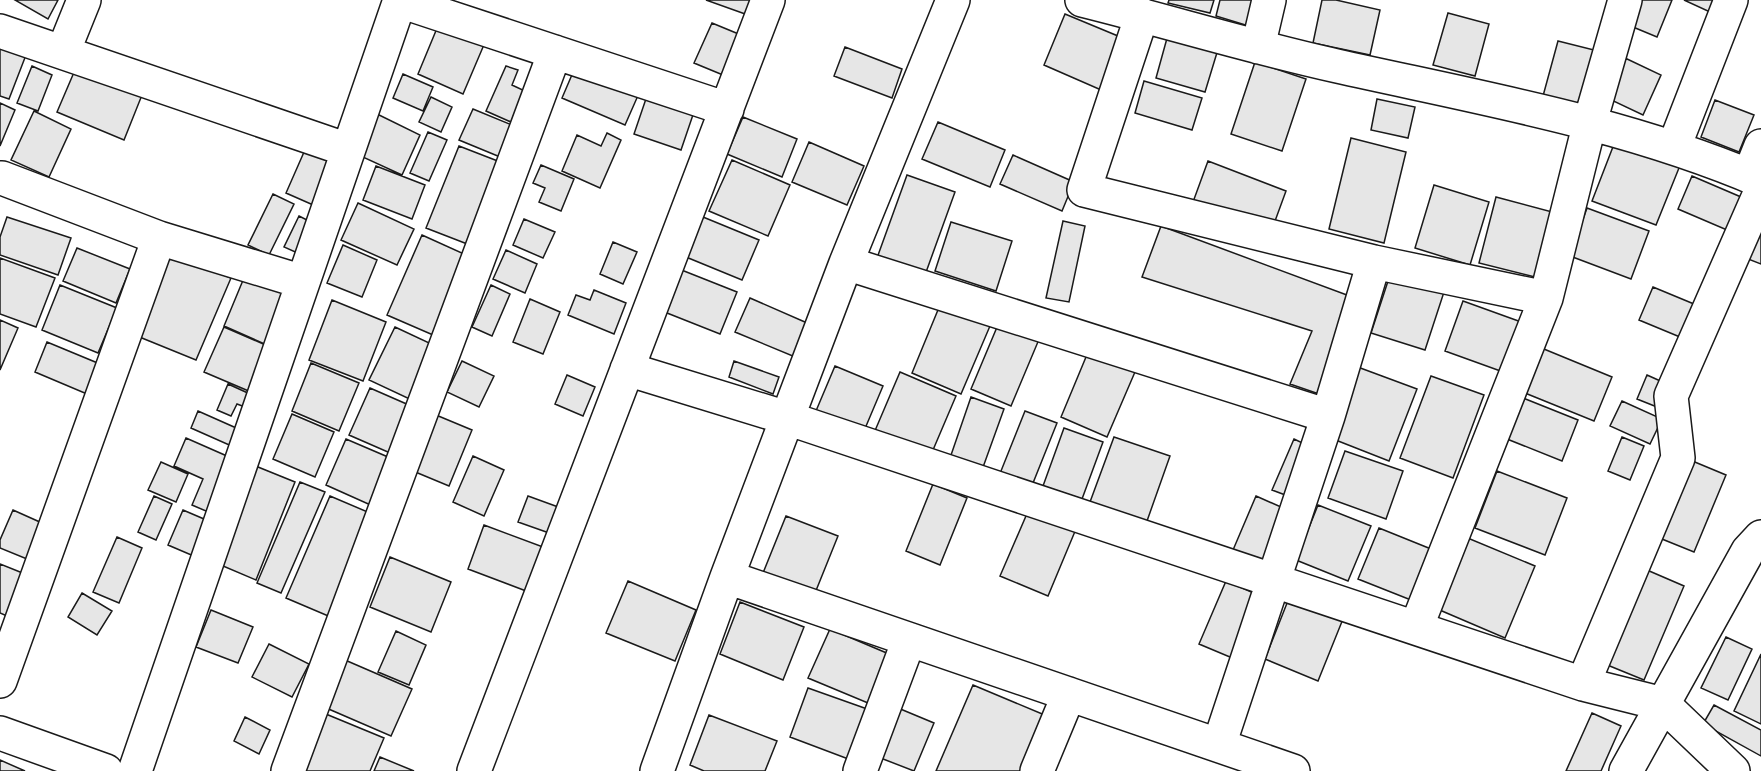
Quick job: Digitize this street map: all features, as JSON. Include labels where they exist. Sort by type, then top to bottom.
[{"type":"street","points":[[63,52],[84,0]]},
{"type":"street","points":[[135,771],[400,0],[727,109]]},
{"type":"street","points":[[474,771],[768,0]]},
{"type":"street","points":[[657,771],[727,577],[846,263],[953,0]]},
{"type":"street","points":[[1082,0],[1258,47],[1590,122],[1758,173],[1671,396],[1678,458],[1583,684]]},
{"type":"street","points":[[1258,47],[1269,0]]},
{"type":"street","points":[[1674,147],[1731,0]]},
{"type":"street","points":[[1416,628],[1546,298],[1590,122],[1615,2]]},
{"type":"street","points":[[1142,15],[1084,190],[1374,262],[1546,298]]},
{"type":"street","points":[[0,31],[348,150]]},
{"type":"street","points":[[288,771],[555,52]]},
{"type":"street","points":[[1,179],[159,238],[303,282]]},
{"type":"street","points":[[0,681],[159,238]]},
{"type":"street","points":[[1219,745],[1328,416],[1374,262]]},
{"type":"street","points":[[846,263],[1328,416]]},
{"type":"street","points":[[627,369],[787,417],[1583,684],[1663,704],[1733,771]]},
{"type":"street","points":[[1626,771],[1748,551],[1761,537]]},
{"type":"street","points":[[727,577],[1293,771]]},
{"type":"street","points":[[860,771],[909,640]]},
{"type":"street","points":[[1037,771],[1069,694]]},
{"type":"street","points":[[0,733],[106,771]]},
{"type":"building","points":[[15,0],[58,0],[48,19]]},
{"type":"building","points":[[706,0],[754,0],[748,15]]},
{"type":"building","points":[[1169,0],[1214,0],[1210,13],[1168,3]]},
{"type":"building","points":[[1220,0],[1259,0],[1252,27],[1216,16]]},
{"type":"building","points":[[1322,0],[1336,0],[1380,10],[1370,55],[1313,43]]},
{"type":"building","points":[[1631,0],[1672,0],[1657,37],[1621,22]]},
{"type":"building","points":[[1684,0],[1715,0],[1710,12]]},
{"type":"building","points":[[1448,13],[1489,24],[1475,76],[1433,65]]},
{"type":"building","points":[[1065,14],[1130,41],[1108,93],[1044,65]]},
{"type":"building","points":[[440,21],[486,40],[463,94],[418,74]]},
{"type":"building","points":[[712,23],[741,35],[723,75],[694,63]]},
{"type":"building","points":[[1169,31],[1219,46],[1205,92],[1156,78]]},
{"type":"building","points":[[1558,41],[1602,52],[1587,108],[1543,96]]},
{"type":"building","points":[[0,45],[26,55],[9,99],[0,96]]},
{"type":"building","points":[[845,47],[902,69],[892,98],[834,76]]},
{"type":"building","points":[[1625,58],[1661,75],[1643,115],[1607,98]]},
{"type":"building","points":[[1255,62],[1306,79],[1282,151],[1231,134]]},
{"type":"building","points":[[78,63],[144,90],[124,140],[57,112]]},
{"type":"building","points":[[577,63],[640,91],[625,125],[562,98]]},
{"type":"building","points":[[32,66],[52,75],[38,111],[17,103]]},
{"type":"building","points":[[506,66],[518,70],[512,85],[525,91],[511,122],[486,111]]},
{"type":"building","points":[[403,74],[433,87],[423,111],[393,98]]},
{"type":"building","points":[[1144,81],[1202,98],[1192,130],[1135,113]]},
{"type":"building","points":[[650,87],[697,103],[681,150],[634,134]]},
{"type":"building","points":[[431,97],[452,107],[441,132],[419,122]]},
{"type":"building","points":[[1377,99],[1415,107],[1408,138],[1371,130]]},
{"type":"building","points":[[1715,100],[1754,115],[1739,152],[1701,137]]},
{"type":"building","points":[[0,103],[15,110],[0,146]]},
{"type":"building","points":[[473,109],[519,128],[505,159],[459,140]]},
{"type":"building","points":[[34,111],[71,129],[49,177],[11,160]]},
{"type":"building","points":[[373,112],[420,135],[402,175],[354,153]]},
{"type":"building","points":[[743,117],[797,139],[782,177],[727,154]]},
{"type":"building","points":[[938,122],[1005,150],[990,187],[922,159]]},
{"type":"building","points":[[428,132],[447,140],[429,181],[410,173]]},
{"type":"building","points":[[607,133],[621,140],[600,188],[562,171],[577,135],[601,146]]},
{"type":"building","points":[[1351,138],[1406,152],[1384,243],[1329,229]]},
{"type":"building","points":[[1616,139],[1681,163],[1656,225],[1592,201]]},
{"type":"building","points":[[809,142],[864,166],[847,205],[792,182]]},
{"type":"building","points":[[308,143],[342,157],[320,208],[286,193]]},
{"type":"building","points":[[459,146],[508,165],[475,247],[426,228]]},
{"type":"building","points":[[1013,155],[1074,182],[1062,211],[1000,184]]},
{"type":"building","points":[[732,160],[790,185],[768,236],[709,211]]},
{"type":"building","points":[[1208,161],[1286,191],[1271,232],[1193,202]]},
{"type":"building","points":[[541,165],[574,179],[561,211],[539,202],[545,188],[533,183]]},
{"type":"building","points":[[376,166],[425,185],[412,219],[363,200]]},
{"type":"building","points":[[907,175],[955,192],[925,275],[877,258]]},
{"type":"building","points":[[1692,176],[1741,197],[1727,230],[1678,209]]},
{"type":"building","points":[[1434,185],[1489,202],[1470,265],[1415,248]]},
{"type":"building","points":[[273,194],[294,204],[269,255],[248,245]]},
{"type":"building","points":[[1496,197],[1556,213],[1539,278],[1479,263]]},
{"type":"building","points":[[1761,201],[1761,264],[1738,255]]},
{"type":"building","points":[[358,203],[414,229],[397,265],[341,240]]},
{"type":"building","points":[[1587,208],[1649,231],[1631,279],[1570,256]]},
{"type":"building","points":[[299,216],[317,225],[302,255],[284,247]]},
{"type":"building","points":[[7,217],[71,238],[58,275],[0,255],[0,237]]},
{"type":"building","points":[[703,217],[759,240],[742,280],[686,257]]},
{"type":"building","points":[[524,219],[555,232],[543,258],[513,245]]},
{"type":"building","points":[[1063,221],[1085,226],[1069,302],[1046,298]]},
{"type":"building","points":[[951,222],[1012,241],[996,291],[935,271]]},
{"type":"building","points":[[1161,226],[1355,298],[1319,394],[1290,384],[1312,331],[1142,277]]},
{"type":"building","points":[[422,235],[475,259],[440,338],[387,315]]},
{"type":"building","points":[[613,242],[637,252],[623,284],[600,274]]},
{"type":"building","points":[[343,245],[377,260],[362,297],[327,283]]},
{"type":"building","points":[[77,248],[130,269],[116,303],[63,281]]},
{"type":"building","points":[[506,250],[537,264],[525,293],[493,279]]},
{"type":"building","points":[[170,253],[231,278],[196,360],[137,336]]},
{"type":"building","points":[[0,258],[55,278],[36,327],[0,314]]},
{"type":"building","points":[[679,269],[737,292],[720,334],[662,311]]},
{"type":"building","points":[[246,273],[298,293],[276,349],[224,326]]},
{"type":"building","points":[[1390,275],[1444,292],[1425,350],[1371,333]]},
{"type":"building","points":[[60,285],[117,308],[98,353],[42,330]]},
{"type":"building","points":[[491,285],[510,294],[492,336],[472,327]]},
{"type":"building","points":[[1653,287],[1706,309],[1692,342],[1639,320]]},
{"type":"building","points":[[594,290],[626,303],[614,334],[568,315],[576,295],[590,300]]},
{"type":"building","points":[[750,298],[814,326],[800,359],[735,332]]},
{"type":"building","points":[[530,299],[560,312],[543,354],[513,342]]},
{"type":"building","points":[[332,300],[386,322],[363,381],[309,360]]},
{"type":"building","points":[[1463,301],[1524,323],[1506,373],[1445,351]]},
{"type":"building","points":[[940,305],[990,326],[961,394],[912,373]]},
{"type":"building","points":[[0,320],[18,328],[0,370]]},
{"type":"building","points":[[1000,320],[1040,337],[1011,406],[971,389]]},
{"type":"building","points":[[224,327],[277,350],[258,395],[204,372]]},
{"type":"building","points":[[395,327],[440,348],[416,402],[369,380]]},
{"type":"building","points":[[47,342],[100,364],[87,394],[35,372]]},
{"type":"building","points":[[1091,345],[1138,365],[1107,437],[1061,417]]},
{"type":"building","points":[[1539,347],[1612,377],[1594,421],[1520,391]]},
{"type":"building","points":[[462,361],[494,376],[479,407],[447,392]]},
{"type":"building","points":[[734,361],[779,377],[773,394],[729,377]]},
{"type":"building","points":[[311,363],[359,383],[339,431],[292,411]]},
{"type":"building","points":[[835,366],[883,386],[861,438],[813,418]]},
{"type":"building","points":[[1355,366],[1417,389],[1389,461],[1328,437]]},
{"type":"building","points":[[900,372],[956,396],[930,457],[874,433]]},
{"type":"building","points":[[567,375],[595,387],[583,416],[555,404]]},
{"type":"building","points":[[1647,375],[1667,384],[1657,407],[1637,399]]},
{"type":"building","points":[[1431,376],[1484,395],[1453,478],[1400,458]]},
{"type":"building","points":[[228,384],[250,394],[245,407],[237,404],[231,416],[217,410]]},
{"type":"building","points":[[370,388],[418,409],[397,456],[349,435]]},
{"type":"building","points":[[1518,396],[1578,420],[1562,461],[1502,437]]},
{"type":"building","points":[[971,397],[1004,409],[982,470],[950,458]]},
{"type":"building","points":[[1622,401],[1662,419],[1650,444],[1610,426]]},
{"type":"building","points":[[198,411],[243,431],[236,448],[191,428]]},
{"type":"building","points":[[1025,411],[1057,423],[1031,488],[999,476]]},
{"type":"building","points":[[292,414],[334,432],[315,477],[273,459]]},
{"type":"building","points":[[436,415],[472,430],[449,486],[413,471]]},
{"type":"building","points":[[1064,428],[1103,442],[1082,499],[1043,486]]},
{"type":"building","points":[[1114,437],[1170,456],[1147,521],[1090,502]]},
{"type":"building","points":[[1622,437],[1644,446],[1630,480],[1608,471]]},
{"type":"building","points":[[186,438],[236,460],[213,514],[192,505],[203,479],[174,466]]},
{"type":"building","points":[[346,439],[395,460],[375,507],[326,485]]},
{"type":"building","points":[[1294,439],[1309,446],[1288,496],[1272,490]]},
{"type":"building","points":[[1345,451],[1403,471],[1386,519],[1328,498]]},
{"type":"building","points":[[473,456],[504,470],[484,516],[453,502]]},
{"type":"building","points":[[1690,460],[1726,475],[1694,552],[1657,537]]},
{"type":"building","points":[[161,462],[188,474],[176,502],[148,490]]},
{"type":"building","points":[[248,463],[295,482],[256,580],[209,560]]},
{"type":"building","points":[[1497,471],[1567,498],[1545,555],[1475,528]]},
{"type":"building","points":[[300,482],[325,492],[281,593],[257,583]]},
{"type":"building","points":[[933,484],[967,498],[940,565],[906,551]]},
{"type":"building","points":[[154,496],[172,504],[156,540],[138,532]]},
{"type":"building","points":[[330,496],[377,516],[333,618],[286,598]]},
{"type":"building","points":[[528,496],[561,508],[552,534],[518,522]]},
{"type":"building","points":[[1256,496],[1290,511],[1267,564],[1233,550]]},
{"type":"building","points":[[1318,505],[1371,526],[1348,581],[1296,560]]},
{"type":"building","points":[[1029,509],[1076,529],[1048,596],[1000,576]]},
{"type":"building","points":[[13,510],[42,523],[27,559],[0,548],[0,540]]},
{"type":"building","points":[[183,510],[211,522],[196,557],[168,545]]},
{"type":"building","points":[[786,516],[838,536],[813,598],[761,578]]},
{"type":"building","points":[[484,525],[551,550],[534,594],[468,569]]},
{"type":"building","points":[[1379,528],[1436,551],[1416,602],[1358,579]]},
{"type":"building","points":[[1458,534],[1535,566],[1505,638],[1428,605]]},
{"type":"building","points":[[117,537],[142,548],[119,603],[93,592]]},
{"type":"building","points":[[390,557],[451,582],[431,632],[370,607]]},
{"type":"building","points":[[0,564],[25,574],[7,616],[0,613]]},
{"type":"building","points":[[1640,567],[1684,586],[1644,680],[1600,662]]},
{"type":"building","points":[[628,581],[696,610],[675,661],[606,633]]},
{"type":"building","points":[[1226,581],[1263,597],[1237,660],[1199,644]]},
{"type":"building","points":[[82,593],[112,611],[97,635],[68,617]]},
{"type":"building","points":[[1291,593],[1345,614],[1318,681],[1265,659]]},
{"type":"building","points":[[740,602],[804,627],[783,680],[720,654]]},
{"type":"building","points":[[211,610],[253,627],[238,663],[196,647]]},
{"type":"building","points":[[830,629],[889,654],[868,703],[808,678]]},
{"type":"building","points":[[396,631],[426,645],[409,685],[378,672]]},
{"type":"building","points":[[1726,637],[1752,649],[1728,700],[1701,688]]},
{"type":"building","points":[[269,644],[309,664],[292,697],[252,677]]},
{"type":"building","points":[[1761,654],[1761,724],[1734,711]]},
{"type":"building","points":[[345,660],[412,689],[391,736],[324,707]]},
{"type":"building","points":[[973,685],[1047,716],[1024,771],[936,771]]},
{"type":"building","points":[[808,688],[870,710],[851,760],[790,737]]},
{"type":"building","points":[[1714,705],[1761,730],[1761,756],[1703,724]]},
{"type":"building","points":[[898,708],[934,723],[914,771],[878,757]]},
{"type":"building","points":[[321,712],[384,738],[370,771],[297,771]]},
{"type":"building","points":[[1592,713],[1621,726],[1601,771],[1566,771]]},
{"type":"building","points":[[709,715],[777,741],[765,771],[704,771],[690,765]]},
{"type":"building","points":[[245,717],[270,730],[259,754],[234,741]]},
{"type":"building","points":[[380,757],[414,771],[374,771]]},
{"type":"building","points":[[0,760],[25,771],[0,771]]}]
